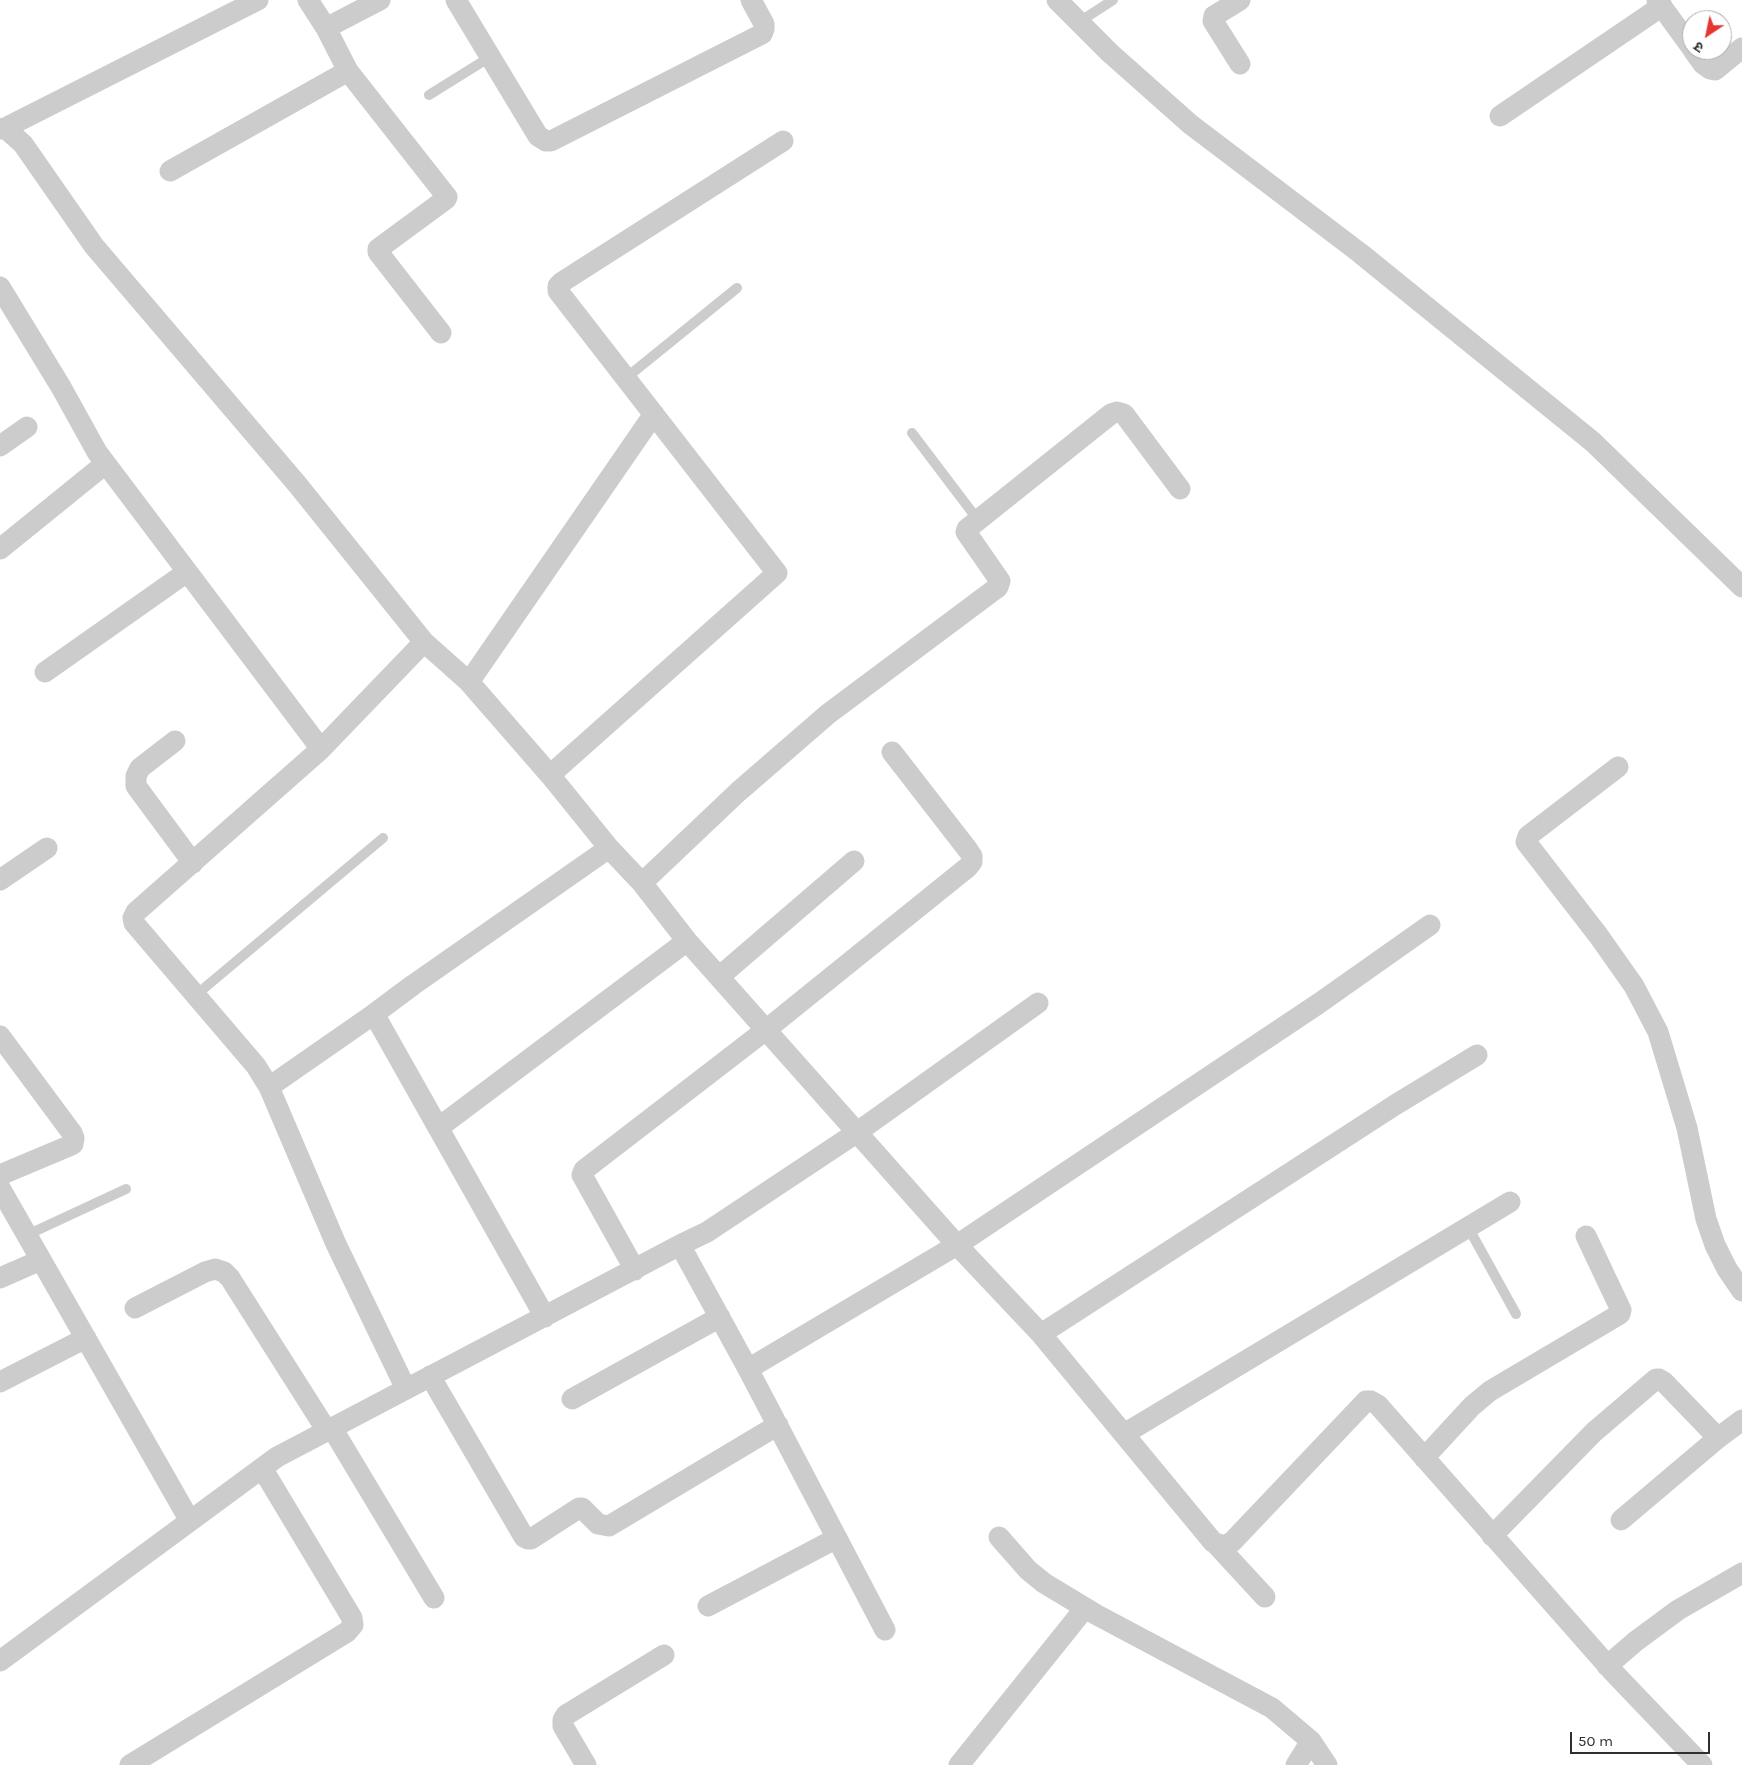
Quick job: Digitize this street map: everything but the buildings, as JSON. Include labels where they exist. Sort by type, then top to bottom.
[{"type":"street","points":[[258,0],[3,128],[23,144],[94,246],[297,484],[424,642],[469,682],[550,775],[609,848],[642,883],[687,941],[767,1029],[956,1246],[1041,1334],[1216,1544],[1265,1597]]},
{"type":"street","points":[[308,0],[326,28],[348,70],[447,197],[378,250],[441,333]]},
{"type":"street","points":[[326,28],[380,0]]},
{"type":"street","points":[[456,0],[538,136],[546,141],[551,141],[762,34],[764,24],[751,0]]},
{"type":"street","points":[[1056,0],[1110,53],[1190,124],[1360,253],[1593,442],[1742,587]]},
{"type":"street","points":[[1240,0],[1214,16],[1213,21],[1240,64]]},
{"type":"street","points":[[1500,116],[1660,3],[1682,34]]},
{"type":"street","points":[[1732,56],[1742,48]]},
{"type":"street","points":[[1700,60],[1710,70],[1715,70],[1727,60]]},
{"type":"street","points":[[170,170],[348,70]]},
{"type":"street","points":[[550,775],[777,573],[558,291],[558,286],[784,141]]},
{"type":"street","points":[[0,287],[62,387],[105,464],[321,749]]},
{"type":"street","points":[[642,883],[738,792],[828,714],[998,587],[1000,581],[998,577],[966,532],[967,528],[1111,414],[1117,412],[1124,414],[1180,489]]},
{"type":"street","points":[[469,682],[654,414]]},
{"type":"street","points":[[0,446],[27,427]]},
{"type":"street","points":[[0,550],[105,464]]},
{"type":"street","points":[[45,672],[187,572]]},
{"type":"street","points":[[406,1389],[336,1244],[270,1087],[256,1066],[134,923],[133,918],[136,912],[321,749],[424,642]]},
{"type":"street","points":[[175,742],[140,768],[136,776],[136,786],[193,863]]},
{"type":"street","points":[[635,1270],[582,1172],[767,1029],[972,862],[972,856],[968,850],[892,752]]},
{"type":"street","points":[[1618,767],[1528,836],[1526,842],[1629,978],[1658,1032],[1687,1128],[1706,1219],[1727,1269],[1742,1291]]},
{"type":"street","points":[[0,880],[47,848]]},
{"type":"street","points":[[270,1087],[609,848]]},
{"type":"street","points":[[719,977],[854,860]]},
{"type":"street","points":[[748,1370],[956,1246],[1318,1004],[1430,925]]},
{"type":"street","points":[[438,1128],[687,941]]},
{"type":"street","points":[[0,1661],[277,1457],[707,1232],[856,1133],[1038,1003]]},
{"type":"street","points":[[374,1014],[545,1317]]},
{"type":"street","points":[[0,1036],[74,1138],[73,1144],[0,1175]]},
{"type":"street","points":[[1041,1334],[1387,1110],[1477,1055]]},
{"type":"street","points":[[0,1188],[190,1521]]},
{"type":"street","points":[[1124,1434],[1510,1202]]},
{"type":"street","points":[[1424,1458],[1472,1406],[1490,1391],[1620,1314],[1621,1310],[1586,1236]]},
{"type":"street","points":[[680,1245],[778,1426],[884,1630]]},
{"type":"street","points":[[0,1278],[41,1260]]},
{"type":"street","points":[[135,1308],[205,1272],[215,1269],[224,1272],[230,1278],[329,1429],[434,1598]]},
{"type":"street","points":[[572,1399],[720,1317]]},
{"type":"street","points":[[0,1382],[86,1338]]},
{"type":"street","points":[[430,1376],[524,1537],[528,1539],[531,1539],[579,1508],[582,1508],[598,1524],[609,1526],[778,1426]]},
{"type":"street","points":[[1492,1536],[1594,1432],[1656,1379],[1664,1382],[1718,1438]]},
{"type":"street","points":[[1216,1544],[1224,1546],[1232,1542],[1366,1401],[1371,1401],[1378,1405],[1607,1666],[1702,1765]]},
{"type":"street","points":[[1620,1520],[1742,1420]]},
{"type":"street","points":[[130,1765],[347,1632],[353,1625],[352,1618],[262,1468]]},
{"type":"street","points":[[999,1537],[1028,1570],[1044,1583],[1085,1608],[1272,1708],[1311,1741],[1327,1765]]},
{"type":"street","points":[[708,1606],[837,1538]]},
{"type":"street","points":[[1607,1666],[1636,1641],[1678,1610],[1742,1573]]},
{"type":"street","points":[[959,1765],[1085,1608]]},
{"type":"street","points":[[586,1765],[563,1726],[563,1720],[566,1715],[664,1655]]},
{"type":"street","points":[[1296,1765],[1311,1741]]},
{"type":"lane","points":[[1079,22],[1113,0]]},
{"type":"lane","points":[[429,95],[490,57]]},
{"type":"lane","points":[[626,378],[737,288]]},
{"type":"lane","points":[[912,433],[978,520]]},
{"type":"lane","points":[[196,995],[383,838]]},
{"type":"lane","points":[[27,1235],[126,1189]]},
{"type":"lane","points":[[1468,1227],[1516,1314]]}]
